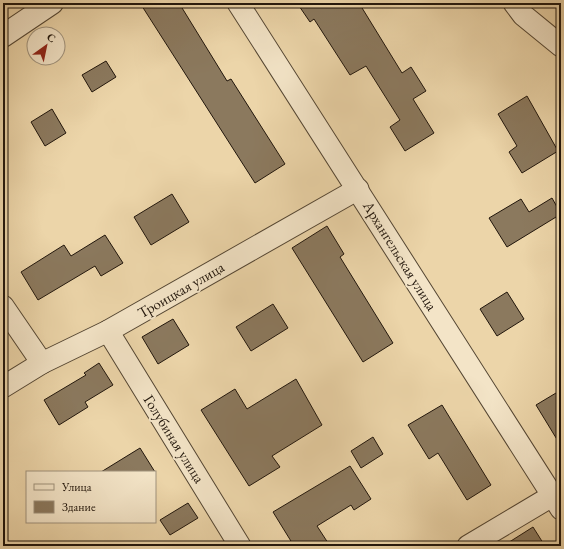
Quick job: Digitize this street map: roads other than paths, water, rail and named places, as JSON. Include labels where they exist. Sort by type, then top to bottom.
[{"type":"street","points":[[3,36],[52,3]]},
{"type":"street","name":"Архангельская улица","points":[[238,3],[358,189],[556,502]]},
{"type":"street","points":[[514,3],[523,15],[561,46]]},
{"type":"street","name":"Троицкая улица","points":[[3,387],[42,363],[108,331],[358,189]]},
{"type":"street","points":[[3,306],[42,363]]},
{"type":"street","name":"Голубиная улица","points":[[108,331],[240,546]]},
{"type":"street","points":[[468,546],[556,502]]}]
